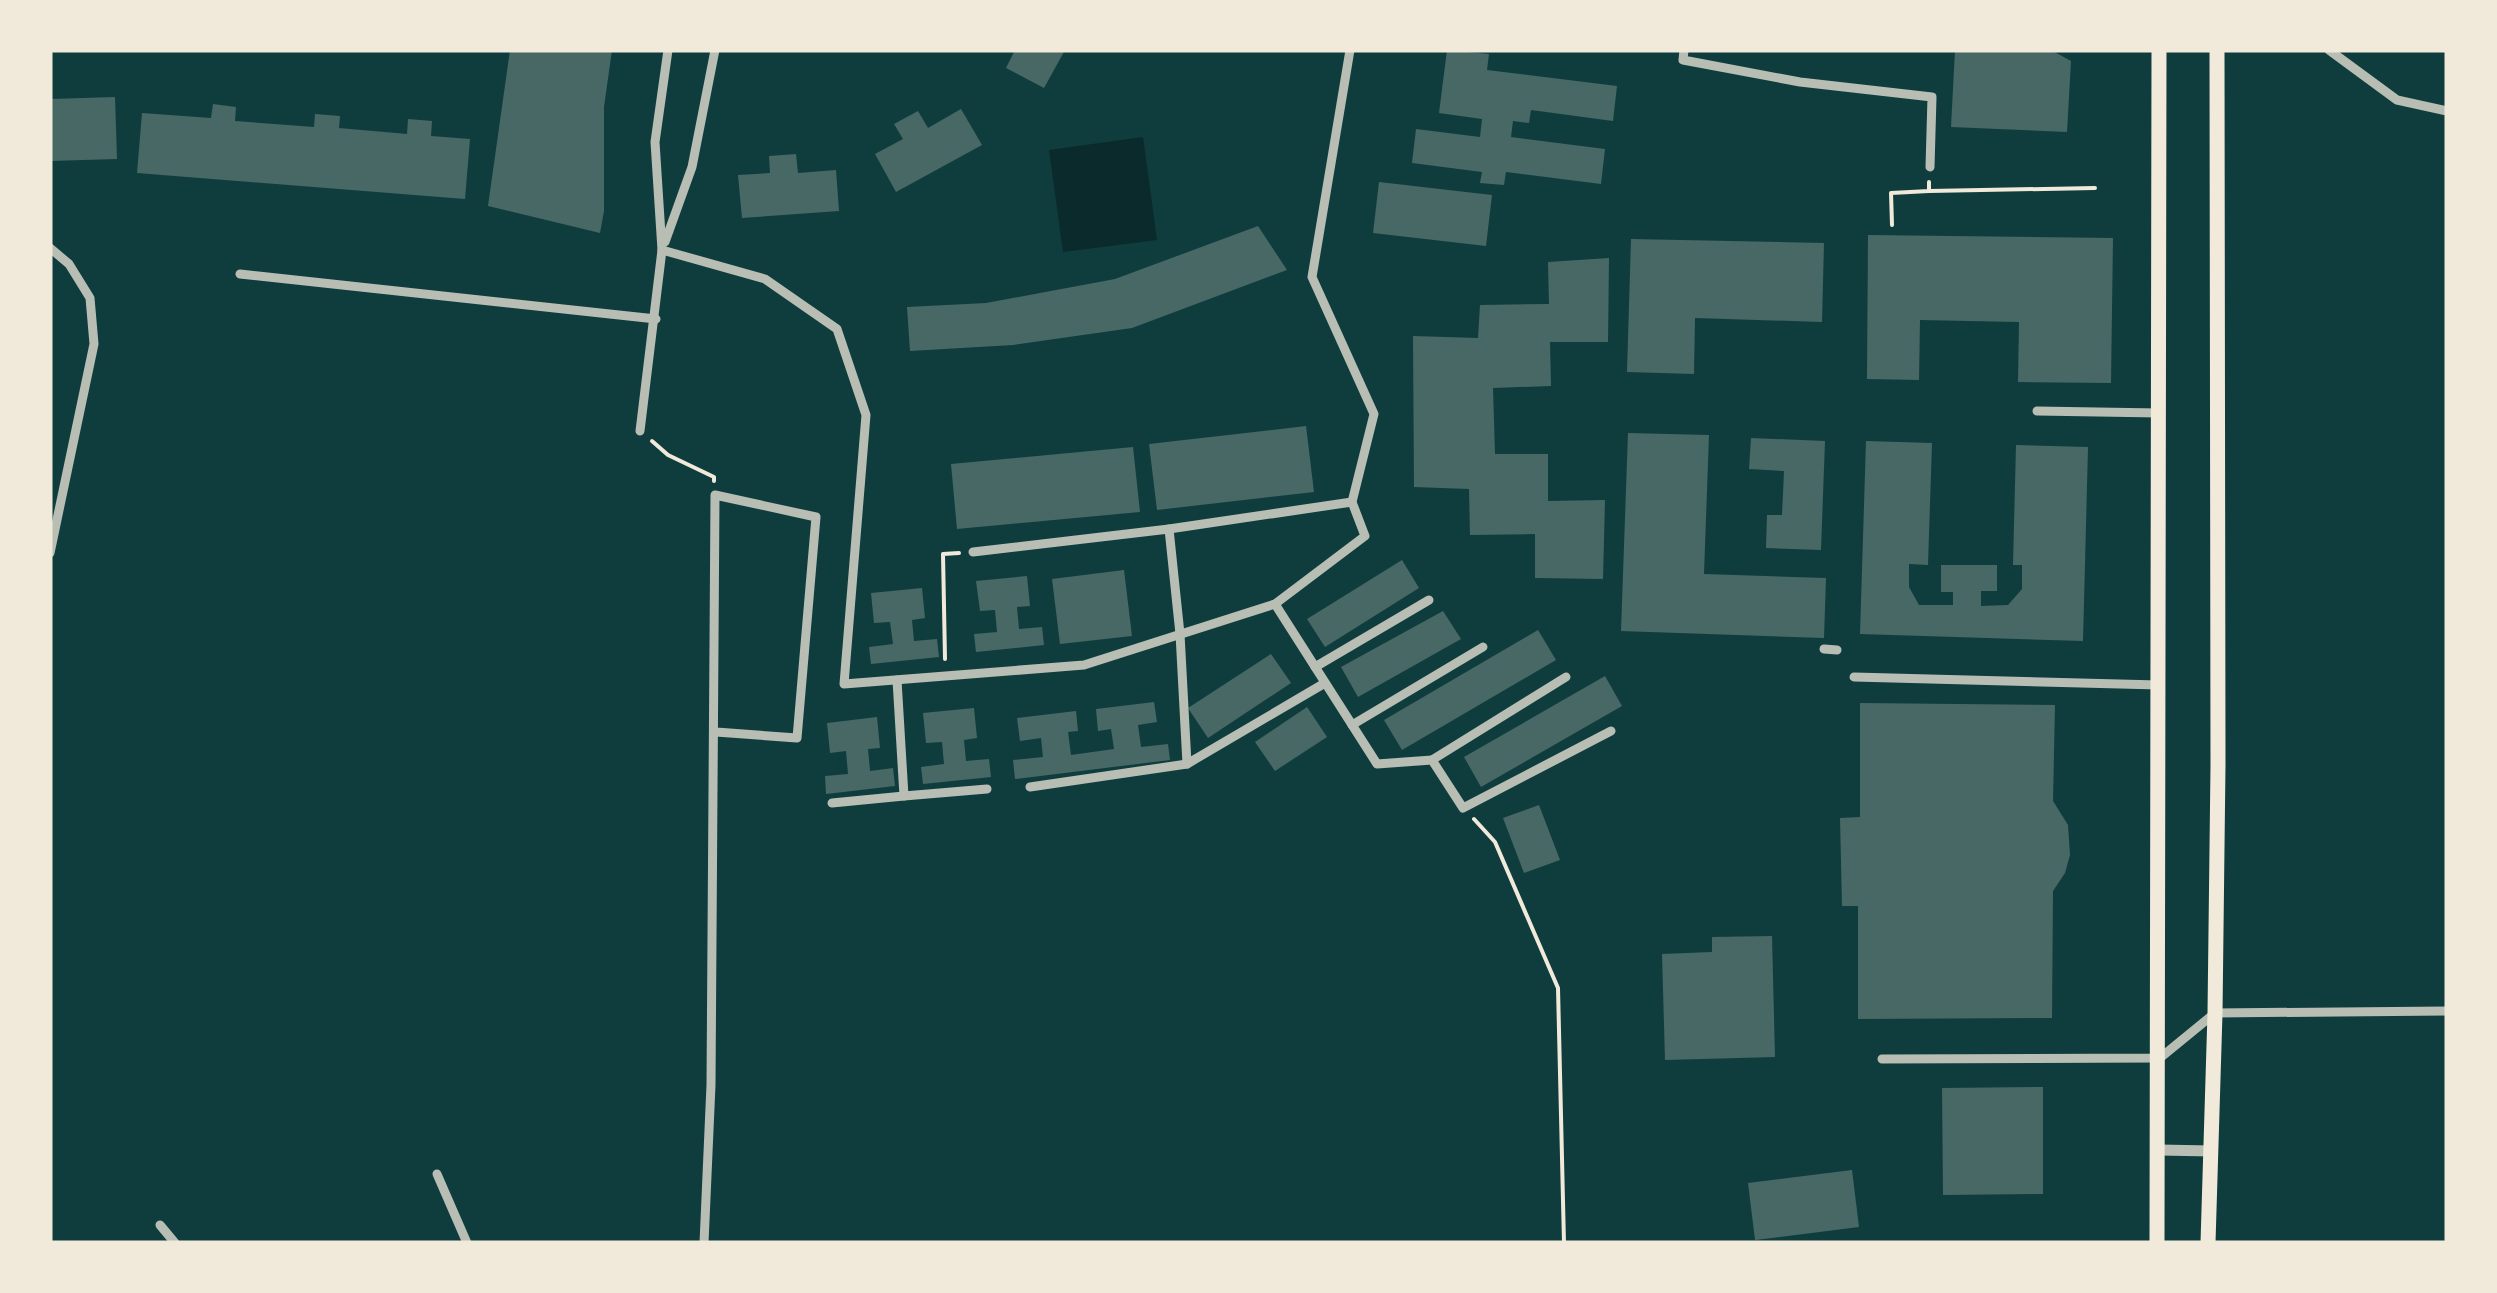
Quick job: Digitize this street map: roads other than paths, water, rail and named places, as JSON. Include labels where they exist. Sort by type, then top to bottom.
[{"type":"highway","points":[[2157,1243],[2159,50]]},
{"type":"highway","points":[[2208,1243],[2215,1014],[2220,497],[2216,50]]},
{"type":"street","points":[[640,431],[662,250],[654,142],[668,50]]},
{"type":"street","points":[[662,250],[692,166],[715,50]]},
{"type":"street","points":[[662,250],[765,279],[837,329],[866,416],[844,684],[1084,665],[1274,604],[1366,536],[1352,502],[1374,414],[1312,277],[1350,50]]},
{"type":"street","points":[[1684,50],[1683,60],[1800,82],[1932,97],[1930,167]]},
{"type":"street","points":[[2328,50],[2397,100],[2447,111]]},
{"type":"street","points":[[50,248],[70,264],[90,298],[94,344],[50,553]]},
{"type":"street","points":[[240,274],[656,318]]},
{"type":"street","points":[[2036,410],[2159,413]]},
{"type":"street","points":[[704,1243],[712,1085],[715,495],[816,517],[797,738],[716,732]]},
{"type":"street","points":[[973,552],[1352,502]]},
{"type":"street","points":[[1169,529],[1187,764]]},
{"type":"street","points":[[1315,667],[1429,600]]},
{"type":"street","points":[[1274,604],[1377,764],[1432,760],[1566,677]]},
{"type":"street","points":[[1352,725],[1483,647]]},
{"type":"street","points":[[1824,649],[1837,650]]},
{"type":"street","points":[[1854,676],[2159,685]]},
{"type":"street","points":[[897,680],[904,796]]},
{"type":"street","points":[[1030,787],[1187,764],[1325,683]]},
{"type":"street","points":[[1432,760],[1463,808],[1611,731]]},
{"type":"street","points":[[832,803],[988,789]]},
{"type":"street","points":[[1882,1059],[2160,1058],[2215,1014],[2447,1011]]},
{"type":"street","points":[[2159,1150],[2212,1151]]},
{"type":"street","points":[[437,1174],[467,1243]]},
{"type":"street","points":[[160,1225],[175,1243]]},
{"type":"water","points":[[1143,137],[1157,240],[1063,252],[1049,150]]}]
